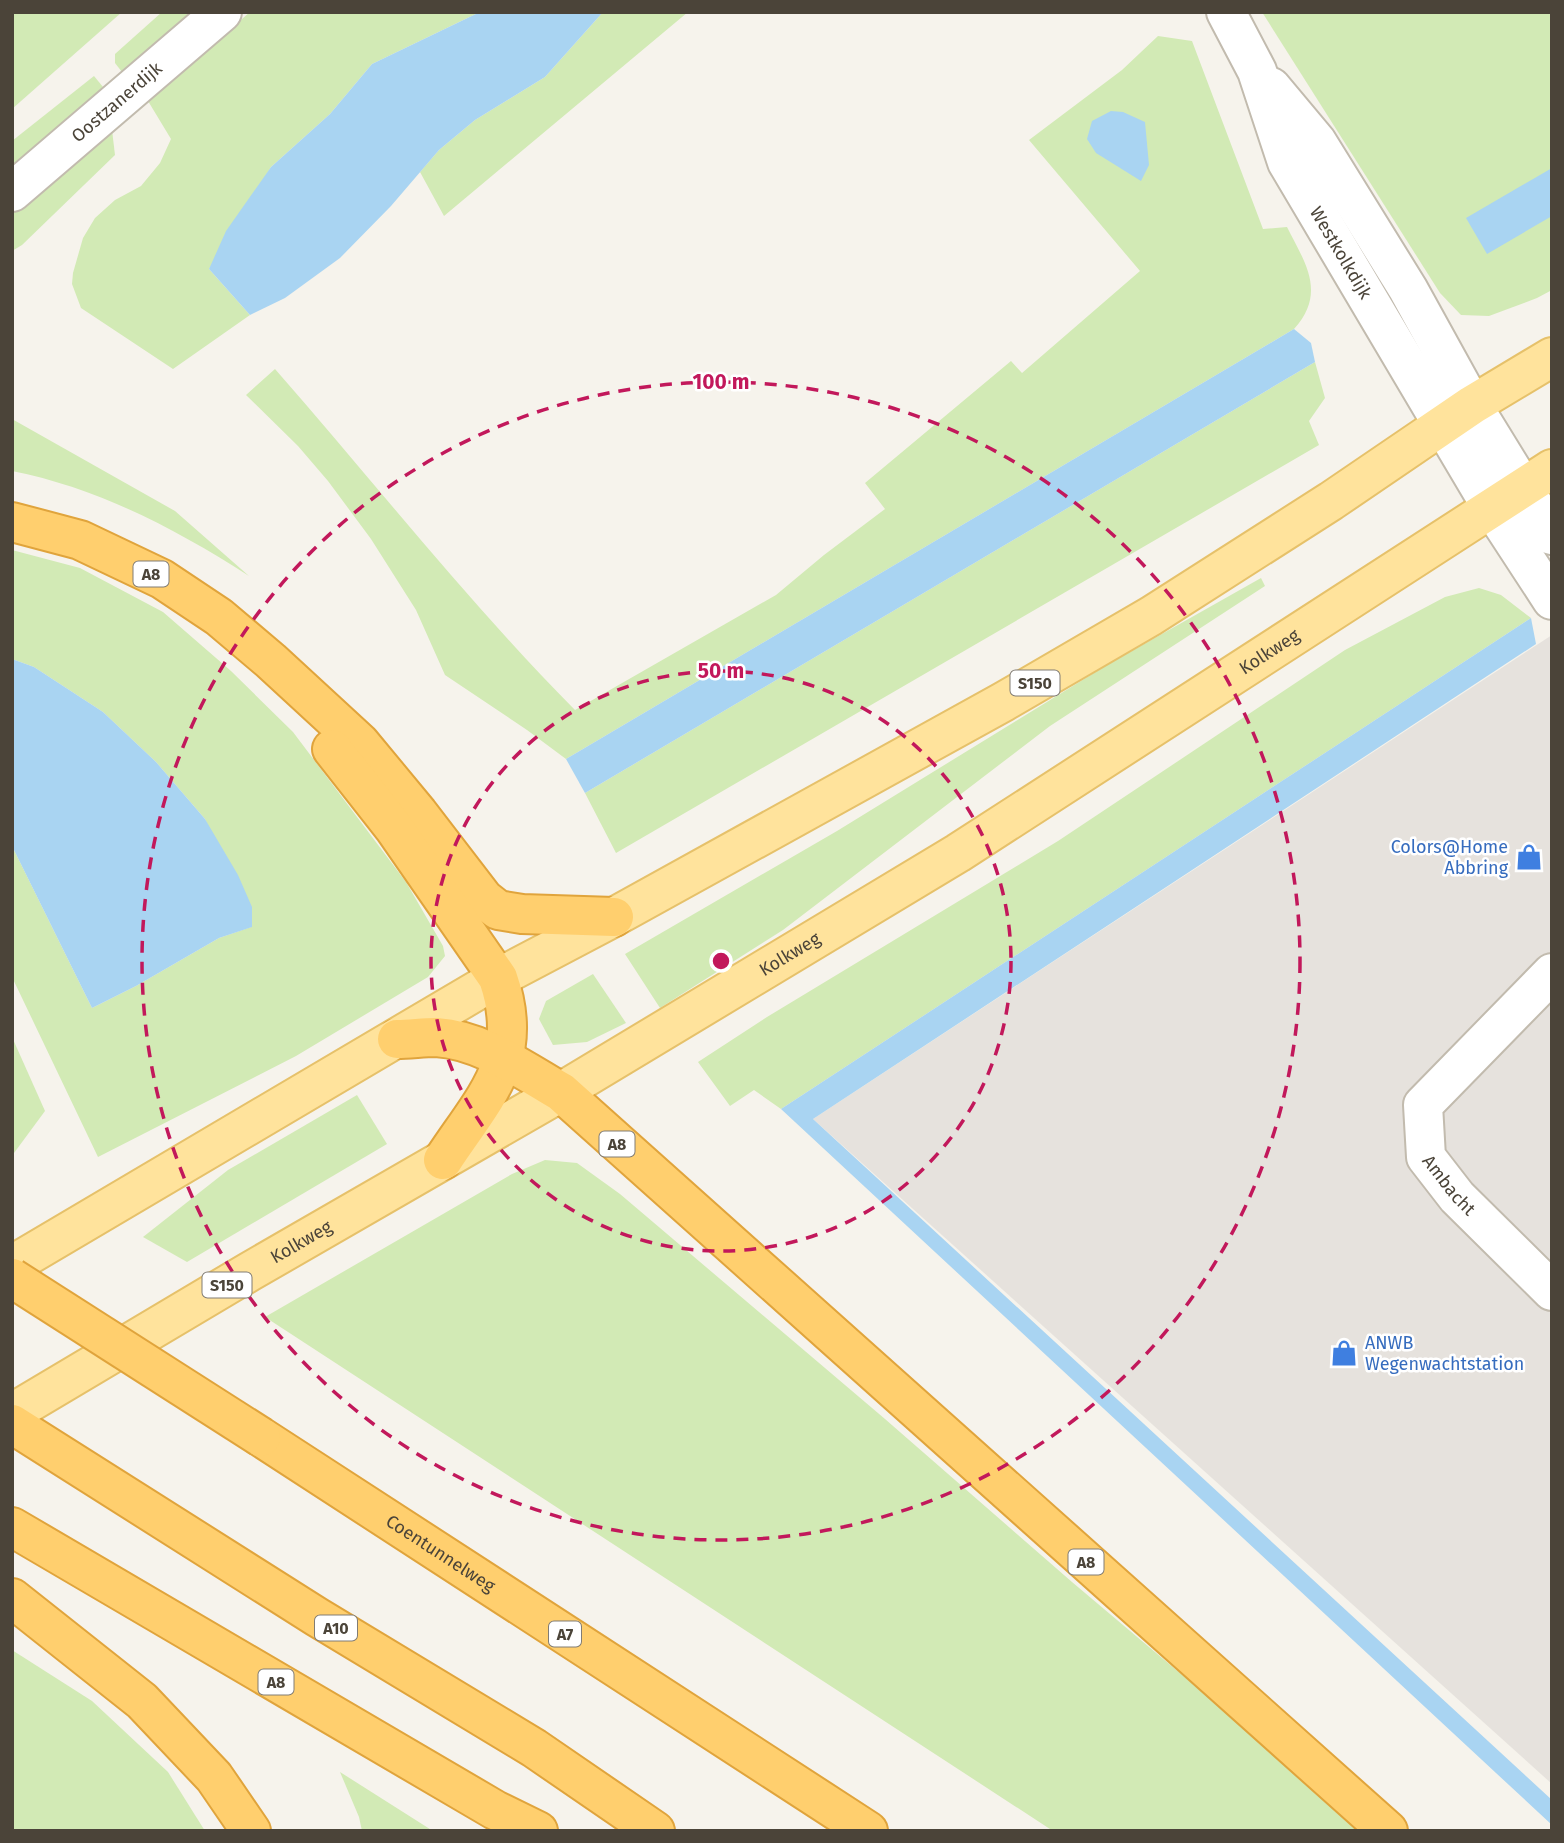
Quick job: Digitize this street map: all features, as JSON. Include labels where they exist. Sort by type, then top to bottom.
[{"type":"highway","name":"A8","points":[[12,522],[80,540],[162,579],[219,617],[360,743],[484,899],[498,910],[522,914],[614,917]]},
{"type":"highway","name":"A8","points":[[271,661],[339,758],[394,828],[498,978],[508,1015],[504,1059],[494,1081],[443,1160]]},
{"type":"highway","name":"A8","points":[[397,1039],[437,1037],[473,1045],[504,1059],[561,1093],[1388,1831]]},
{"type":"highway","name":"Coentunnelweg","points":[[12,1278],[868,1831]]},
{"type":"highway","name":"A10","points":[[12,1424],[534,1748],[655,1831]]},
{"type":"highway","name":"A8","points":[[12,1527],[483,1803],[537,1831]]},
{"type":"highway","points":[[12,1598],[142,1701],[214,1777],[251,1831]]},
{"type":"main road","name":"S150","points":[[12,1265],[498,978],[614,917],[1003,702],[1151,616],[1331,501],[1457,415],[1552,357]]},
{"type":"main road","name":"Kolkweg","points":[[12,1413],[248,1272],[561,1093],[958,853],[1522,489]]},
{"type":"street","name":"Oostzanerdijk","points":[[12,192],[222,12]]},
{"type":"street","name":"Westkolkdijk","points":[[1226,12],[1257,71],[1287,162],[1457,415],[1522,489]]},
{"type":"street","points":[[1522,489],[1552,535]]},
{"type":"street","points":[[1522,489],[1552,600]]},
{"type":"street","name":"Ambacht","points":[[1552,973],[1423,1105],[1426,1157],[1457,1197],[1552,1291]]},
{"type":"shaded area","points":[[1552,635],[1552,1784],[813,1119]]},
{"type":"green space","points":[[12,12],[122,12],[12,109]]},
{"type":"green space","points":[[162,12],[191,12],[122,72],[115,63],[115,54]]},
{"type":"green space","points":[[250,12],[480,12],[372,64],[330,114],[271,167],[209,269],[250,315],[173,369],[81,308],[72,284],[73,273],[83,238],[95,218],[115,200],[141,186],[160,163],[171,139],[148,101]]},
{"type":"green space","points":[[603,12],[688,12],[444,216],[420,172],[439,150],[475,120],[545,77]]},
{"type":"green space","points":[[1262,12],[1552,12],[1552,290],[1489,316],[1461,315],[1440,293]]},
{"type":"green space","points":[[1158,36],[1192,41],[1263,229],[1287,227],[1306,265],[1311,290],[1309,303],[1294,329],[566,759],[445,675],[416,610],[371,539],[298,446],[246,395],[275,369],[459,585],[575,710],[776,595],[885,509],[865,483],[1011,361],[1022,373],[1140,271],[1029,140],[1122,70]]},
{"type":"green space","points":[[94,76],[103,87],[12,165],[12,141]]},
{"type":"green space","points":[[112,130],[115,155],[22,245],[12,251],[12,205]]},
{"type":"green space","points":[[1315,362],[1325,398],[1309,421],[1319,445],[616,853],[585,793]]},
{"type":"green space","points":[[12,419],[175,511],[249,576],[193,542],[106,499],[44,478],[12,471]]},
{"type":"green space","points":[[12,550],[80,568],[163,612],[231,671],[293,732],[406,882],[443,946],[445,956],[428,977],[296,1056],[98,1157],[12,977],[12,846],[92,1008],[219,938],[251,927],[205,819],[156,762],[103,712],[34,667],[12,659]]},
{"type":"green space","points":[[1261,578],[1265,586],[1050,726],[783,930],[660,1008],[625,954],[837,831],[1107,665]]},
{"type":"green space","points":[[1479,588],[1501,595],[1531,618],[781,1109],[754,1090],[730,1106],[698,1062],[767,1017],[1058,841],[1345,650],[1445,597]]},
{"type":"green space","points":[[593,974],[626,1023],[587,1042],[553,1045],[539,1019],[546,1001]]},
{"type":"green space","points":[[12,1037],[45,1111],[14,1153],[12,1151]]},
{"type":"green space","points":[[357,1095],[387,1144],[187,1262],[143,1237],[228,1170]]},
{"type":"green space","points":[[545,1160],[577,1163],[620,1194],[1367,1831],[1053,1831],[265,1317],[512,1174]]},
{"type":"green space","points":[[12,1650],[92,1701],[168,1772],[205,1831],[12,1831]]},
{"type":"green space","points":[[340,1772],[433,1831],[362,1831]]},
{"type":"water","points":[[480,12],[603,12],[545,77],[475,120],[439,150],[391,206],[340,258],[285,298],[250,315],[209,269],[226,231],[271,167],[330,114],[372,64]]},
{"type":"water","points":[[1111,111],[1123,112],[1145,122],[1149,165],[1141,181],[1096,153],[1087,139],[1092,121]]},
{"type":"water","points":[[1552,168],[1552,216],[1487,254],[1466,218]]},
{"type":"water","points":[[1294,329],[1311,343],[1315,362],[585,793],[566,759]]},
{"type":"water","points":[[1531,618],[1536,644],[813,1119],[1552,1800],[1552,1825],[781,1109]]},
{"type":"water","points":[[12,659],[34,667],[103,712],[156,762],[205,819],[238,875],[252,907],[252,927],[219,938],[92,1008],[12,846]]},
{"type":"place","name":"Colors@Home Abbring","points":[[1529,857]]},
{"type":"place","name":"ANWB Wegenwachtstation","points":[[1344,1353]]}]
